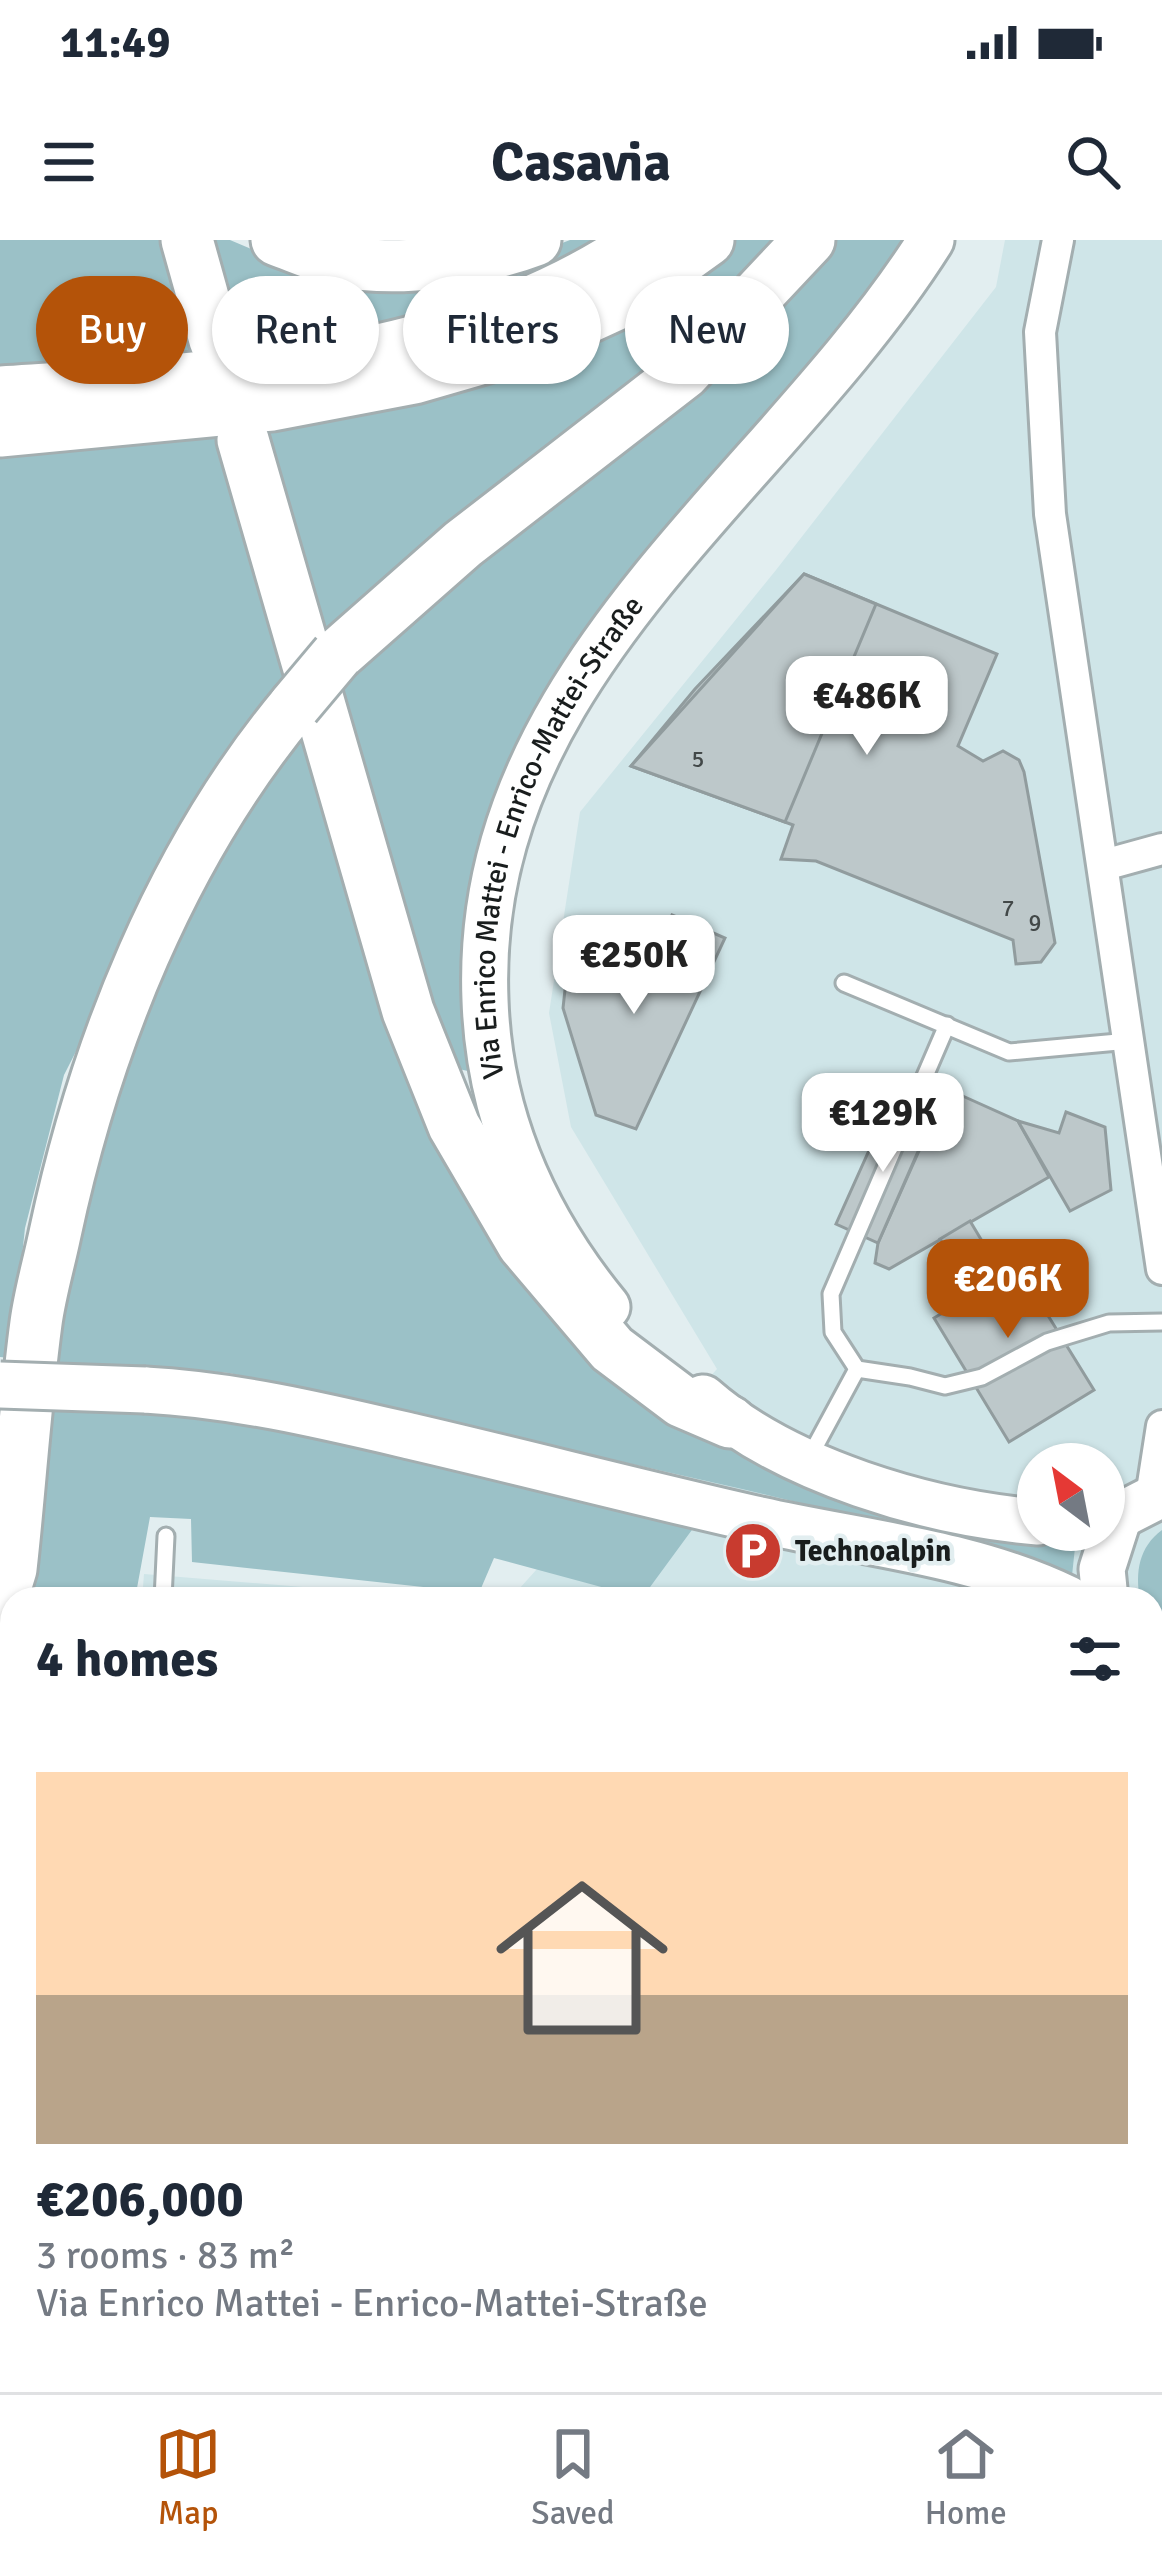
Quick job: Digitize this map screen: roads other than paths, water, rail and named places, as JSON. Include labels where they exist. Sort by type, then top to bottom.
[{"type":"highway","points":[[187,240],[212,329]]},
{"type":"highway","points":[[277,240],[340,262],[422,264],[498,254],[535,240]]},
{"type":"highway","points":[[0,430],[94,405],[395,347],[506,314],[607,266],[643,240]]},
{"type":"highway","points":[[0,392],[94,405],[272,405],[414,378],[525,346],[623,301],[708,240]]},
{"type":"highway","points":[[6,1587],[37,1319],[75,1140],[134,974],[189,866],[269,736],[337,655],[463,544],[684,373],[809,240]]},
{"type":"highway","points":[[243,440],[384,933],[408,1011],[454,1126],[524,1244],[612,1349],[681,1401],[730,1422]]},
{"type":"main road","name":"Via Enrico Mattei - Enrico-Mattei-Straße","points":[[931,240],[881,312],[633,602],[561,709],[524,783],[499,862],[487,921],[484,980],[490,1061],[526,1185],[575,1268],[619,1321],[730,1422],[808,1461],[885,1491],[969,1514],[1017,1520]]},
{"type":"main road","points":[[0,1384],[219,1394],[932,1556],[1043,1587]]},
{"type":"main road","points":[[1104,1587],[1102,1569],[1134,1506]]},
{"type":"street","points":[[1058,240],[1040,332],[1050,514],[1162,1269]]},
{"type":"street","points":[[1104,866],[1162,850]]},
{"type":"street","points":[[1134,1506],[1162,1426]]},
{"type":"lane","points":[[844,982],[1009,1052],[1129,1041]]},
{"type":"lane","points":[[946,1025],[831,1294],[833,1332],[857,1370],[945,1387],[982,1377],[1047,1342],[1108,1323],[1162,1322]]},
{"type":"lane","points":[[808,1461],[857,1370]]},
{"type":"lane","points":[[164,1587],[166,1536]]},
{"type":"place","name":"Technoalpin","points":[[753,1551]]}]
